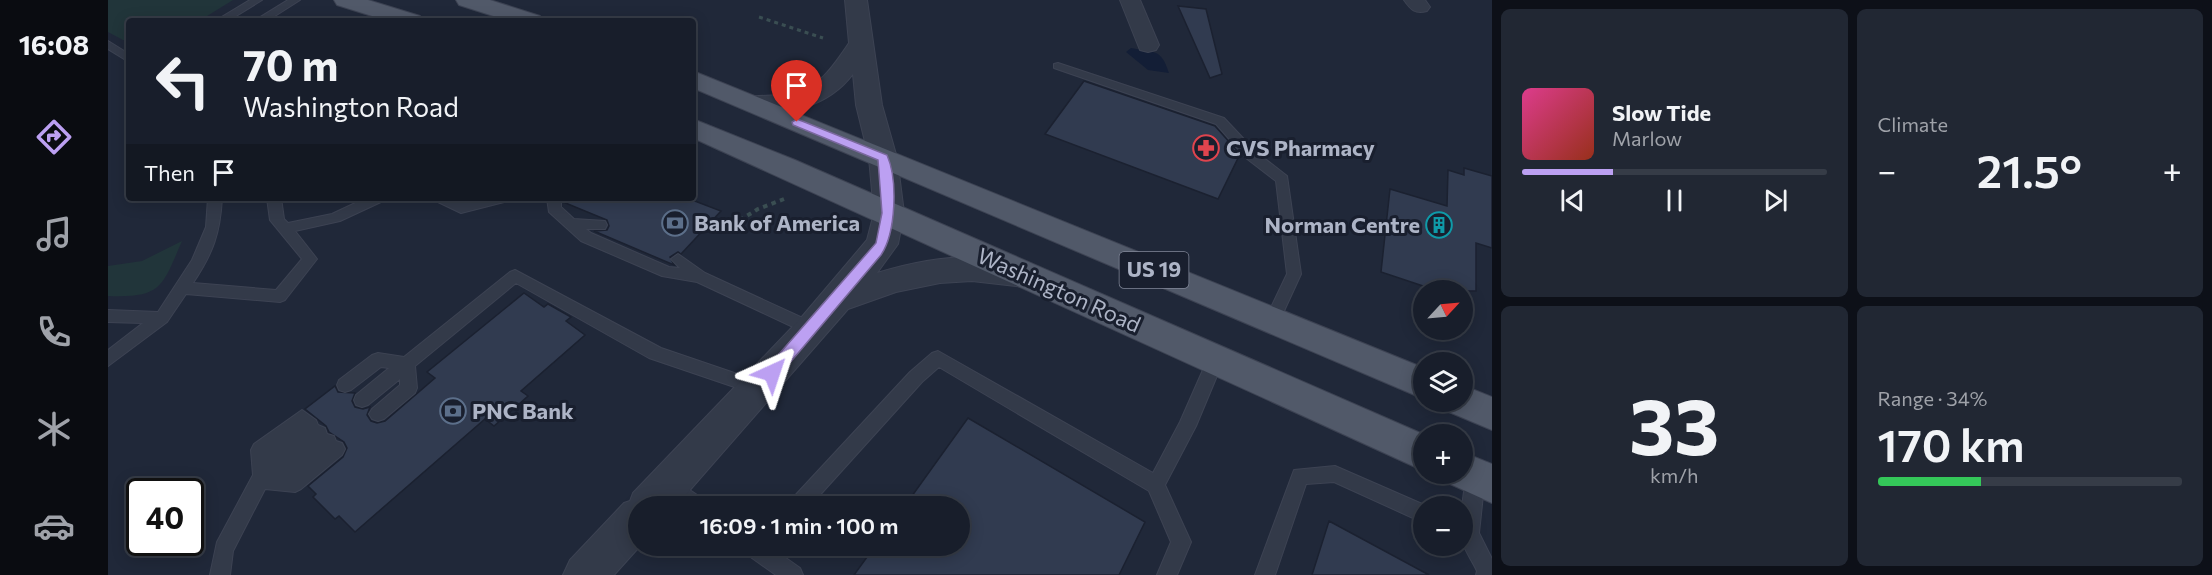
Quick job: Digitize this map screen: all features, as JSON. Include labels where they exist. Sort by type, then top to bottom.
[{"type":"main road","points":[[345,0],[402,18]]},
{"type":"main road","points":[[467,0],[523,18]]},
{"type":"main road","name":"US 19","points":[[696,80],[1413,379]]},
{"type":"main road","name":"Washington Road","points":[[696,129],[889,213],[1413,448]]},
{"type":"main road","points":[[1473,406],[1492,414]]},
{"type":"street","points":[[658,496],[812,329],[882,244],[889,213],[883,158],[869,105],[856,0]]},
{"type":"street","points":[[1130,0],[1148,45]]},
{"type":"street","points":[[755,104],[797,102],[814,96],[830,86],[861,44]]},
{"type":"street","points":[[838,299],[896,279],[927,272],[957,269],[1024,275]]},
{"type":"street","points":[[585,575],[628,529]]},
{"type":"lane","points":[[225,18],[257,0]]},
{"type":"lane","points":[[264,18],[295,0]]},
{"type":"lane","points":[[108,44],[126,57]]},
{"type":"lane","points":[[1058,66],[1220,121],[1251,155],[1282,179],[1294,274],[1273,320]]},
{"type":"lane","points":[[108,359],[162,318],[198,262],[213,227],[215,201]]},
{"type":"lane","points":[[182,288],[280,296],[310,259],[277,220],[274,201]]},
{"type":"lane","points":[[283,229],[335,218],[372,201]]},
{"type":"lane","points":[[447,201],[461,208],[490,201]]},
{"type":"lane","points":[[554,201],[554,209],[586,237],[667,272],[700,277],[812,329]]},
{"type":"lane","points":[[571,224],[600,225]]},
{"type":"lane","points":[[678,259],[700,277]]},
{"type":"lane","points":[[407,364],[409,388],[362,400],[384,366],[407,364],[515,276],[655,353],[758,388]]},
{"type":"lane","points":[[108,316],[162,318]]},
{"type":"lane","points":[[807,496],[916,377],[938,357],[1156,485],[1181,542],[1167,575]]},
{"type":"lane","points":[[1156,485],[1187,426],[1216,359]]},
{"type":"lane","points":[[220,575],[224,549],[260,480],[268,458],[319,433],[295,483],[260,480]]},
{"type":"lane","points":[[1265,575],[1300,476],[1335,474],[1413,509]]},
{"type":"lane","points":[[1473,497],[1477,477]]},
{"type":"lane","points":[[1473,545],[1487,570],[1486,575]]},
{"type":"lane","points":[[769,556],[793,575]]},
{"type":"path","points":[[759,17],[823,38]]},
{"type":"path","points":[[732,225],[758,209],[784,199]]},
{"type":"green space","points":[[108,0],[233,0],[204,18],[126,18],[126,40],[108,32]]},
{"type":"green space","points":[[182,241],[164,279],[150,292],[140,295],[108,296],[108,266],[142,261]]},
{"type":"water","points":[[1131,48],[1160,55],[1169,73],[1148,70],[1126,52]]},
{"type":"building","points":[[1178,6],[1206,9],[1222,74],[1210,78]]},
{"type":"building","name":"CVS Pharmacy","points":[[1084,81],[1215,126],[1240,154],[1218,199],[1045,134]]},
{"type":"building","name":"Norman Centre","points":[[1464,168],[1492,176],[1492,248],[1476,243],[1476,291],[1473,291],[1473,280],[1413,280],[1413,283],[1381,272],[1390,189],[1447,206],[1448,170],[1464,175]]},
{"type":"building","points":[[695,201],[721,211],[681,254],[678,252],[670,257],[674,265],[594,231],[607,230],[609,226],[607,220],[563,202]]},
{"type":"building","name":"PNC Bank","points":[[524,293],[544,307],[548,304],[571,317],[566,321],[585,335],[521,391],[528,396],[494,426],[485,419],[355,532],[339,516],[335,519],[313,497],[316,494],[308,486],[343,457],[347,448],[344,442],[329,432],[326,426],[305,409],[335,386],[338,392],[355,393],[352,401],[355,407],[363,409],[370,407],[367,415],[371,421],[377,423],[385,421],[435,378],[427,372]]},
{"type":"building","points":[[968,418],[1145,522],[1119,575],[854,575],[868,556],[970,556],[970,496],[912,496]]},
{"type":"building","points":[[1329,521],[1429,575],[1312,575]]},
{"type":"place","name":"CVS Pharmacy","points":[[1206,148]]},
{"type":"place","name":"Bank of America","points":[[675,223]]},
{"type":"place","name":"Norman Centre","points":[[1439,225]]},
{"type":"place","name":"PNC Bank","points":[[453,411]]},
{"type":"route","points":[[772,373],[877,252],[882,244],[889,213],[883,158],[797,122]]}]
